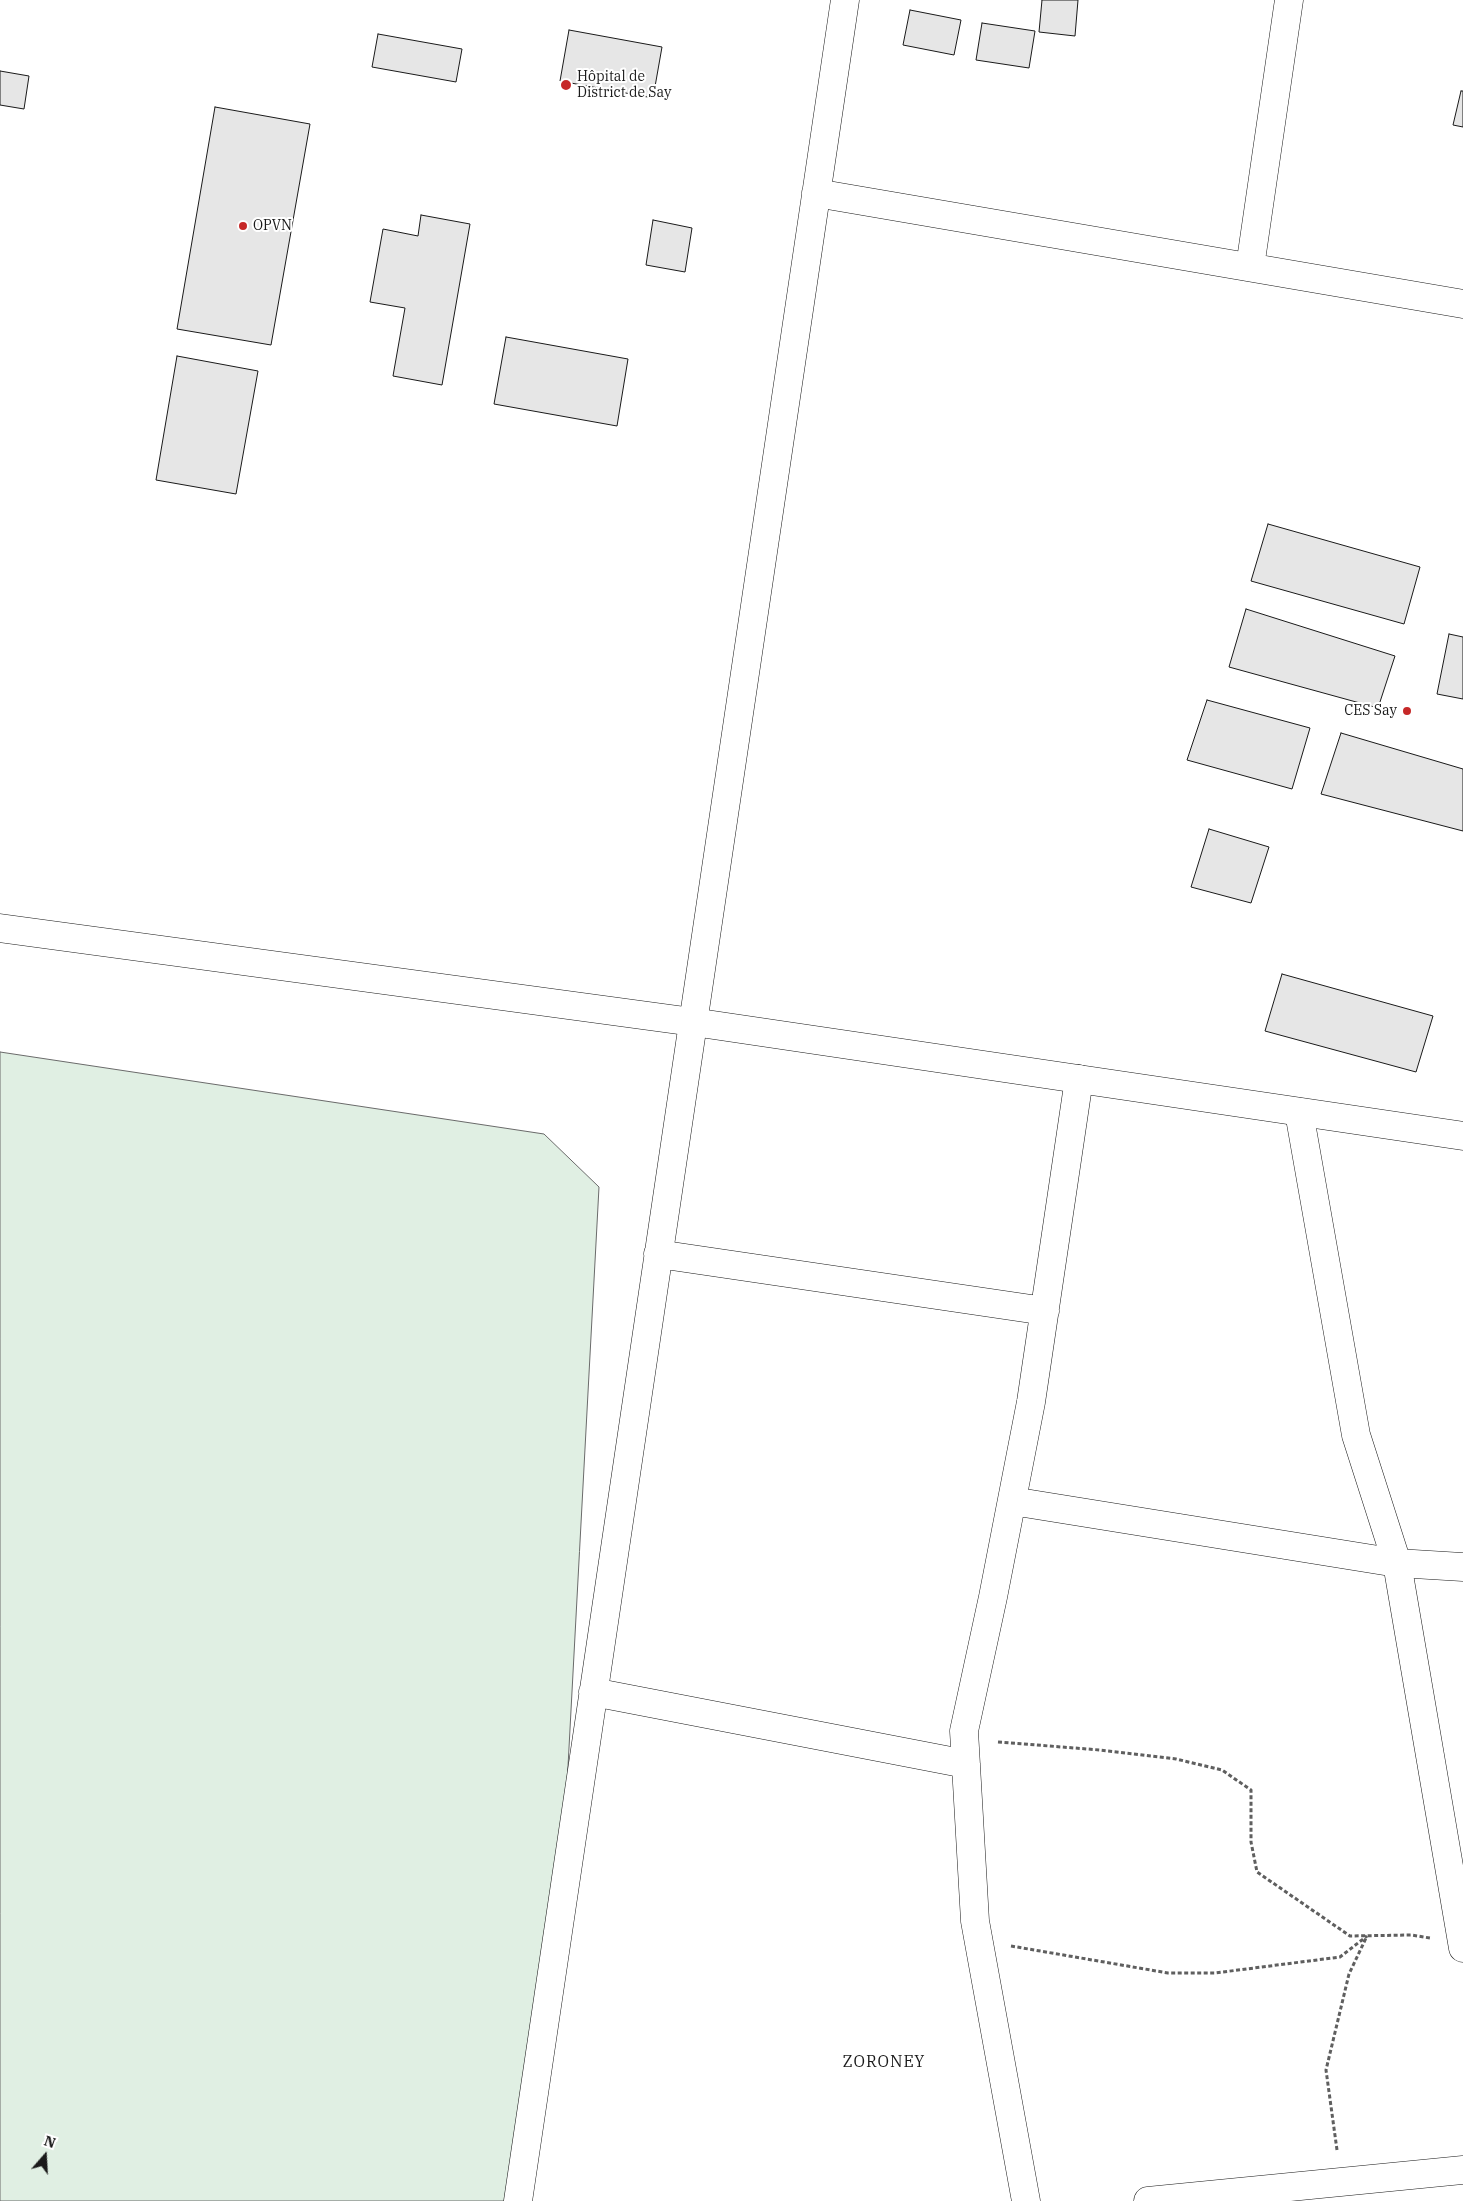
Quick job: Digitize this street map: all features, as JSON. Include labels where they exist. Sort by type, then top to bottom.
[{"type":"street","points":[[518,2201],[845,0]]},
{"type":"street","points":[[1250,267],[1289,0]]},
{"type":"street","points":[[816,193],[1463,304]]},
{"type":"street","points":[[0,928],[693,1022],[1463,1136]]},
{"type":"street","points":[[1026,2201],[975,1921],[964,1731],[1031,1402],[1080,1079]]},
{"type":"street","points":[[1299,1112],[1356,1435],[1397,1563],[1462,1945]]},
{"type":"street","points":[[658,1254],[1045,1311]]},
{"type":"street","points":[[1012,1501],[1397,1563],[1463,1567]]},
{"type":"street","points":[[593,1692],[965,1752]]},
{"type":"street","points":[[1148,2201],[1463,2170]]},
{"type":"path","points":[[965,1752],[1100,1750],[1176,1759],[1222,1770],[1251,1790],[1251,1842],[1257,1872],[1350,1936],[1411,1935],[1462,1945]]},
{"type":"path","points":[[979,1940],[1168,1973],[1215,1973],[1340,1957],[1368,1936]]},
{"type":"path","points":[[1342,2183],[1326,2070],[1350,1974],[1368,1936]]},
{"type":"green space","points":[[0,1052],[544,1134],[599,1187],[560,1916],[518,2201],[0,2201]]},
{"type":"building","points":[[1042,0],[1078,0],[1075,36],[1039,32]]},
{"type":"building","points":[[910,10],[961,20],[954,55],[903,45]]},
{"type":"building","points":[[982,23],[1035,31],[1029,68],[976,60]]},
{"type":"building","points":[[569,30],[662,47],[653,98],[560,81]]},
{"type":"building","points":[[378,34],[462,49],[456,82],[372,67]]},
{"type":"building","points":[[0,71],[29,76],[24,109],[0,105]]},
{"type":"building","points":[[1461,91],[1463,91],[1463,127],[1453,125]]},
{"type":"building","name":"OPVN","points":[[215,107],[310,124],[271,345],[177,329]]},
{"type":"building","points":[[421,215],[470,224],[442,385],[393,376],[405,308],[370,302],[383,229],[418,236]]},
{"type":"building","points":[[653,220],[692,228],[685,272],[646,265]]},
{"type":"building","points":[[506,337],[628,359],[617,426],[494,404]]},
{"type":"building","points":[[177,356],[258,371],[236,494],[156,480]]},
{"type":"building","points":[[1268,524],[1420,567],[1404,624],[1251,581]]},
{"type":"building","points":[[1246,609],[1395,656],[1378,708],[1229,667]]},
{"type":"building","points":[[1449,634],[1463,637],[1463,699],[1437,694]]},
{"type":"building","points":[[1207,700],[1310,728],[1292,789],[1187,760]]},
{"type":"building","points":[[1341,733],[1463,769],[1463,831],[1321,794]]},
{"type":"building","points":[[1209,829],[1269,847],[1251,903],[1191,887]]},
{"type":"building","points":[[1282,974],[1433,1016],[1416,1072],[1265,1031]]},
{"type":"place","name":"Hôpital de District de Say","points":[[566,85]]},
{"type":"place","name":"OPVN","points":[[243,226]]},
{"type":"place","name":"CES Say","points":[[1407,711]]},
{"type":"district","name":"ZORONEY","points":[[884,2062]]}]
